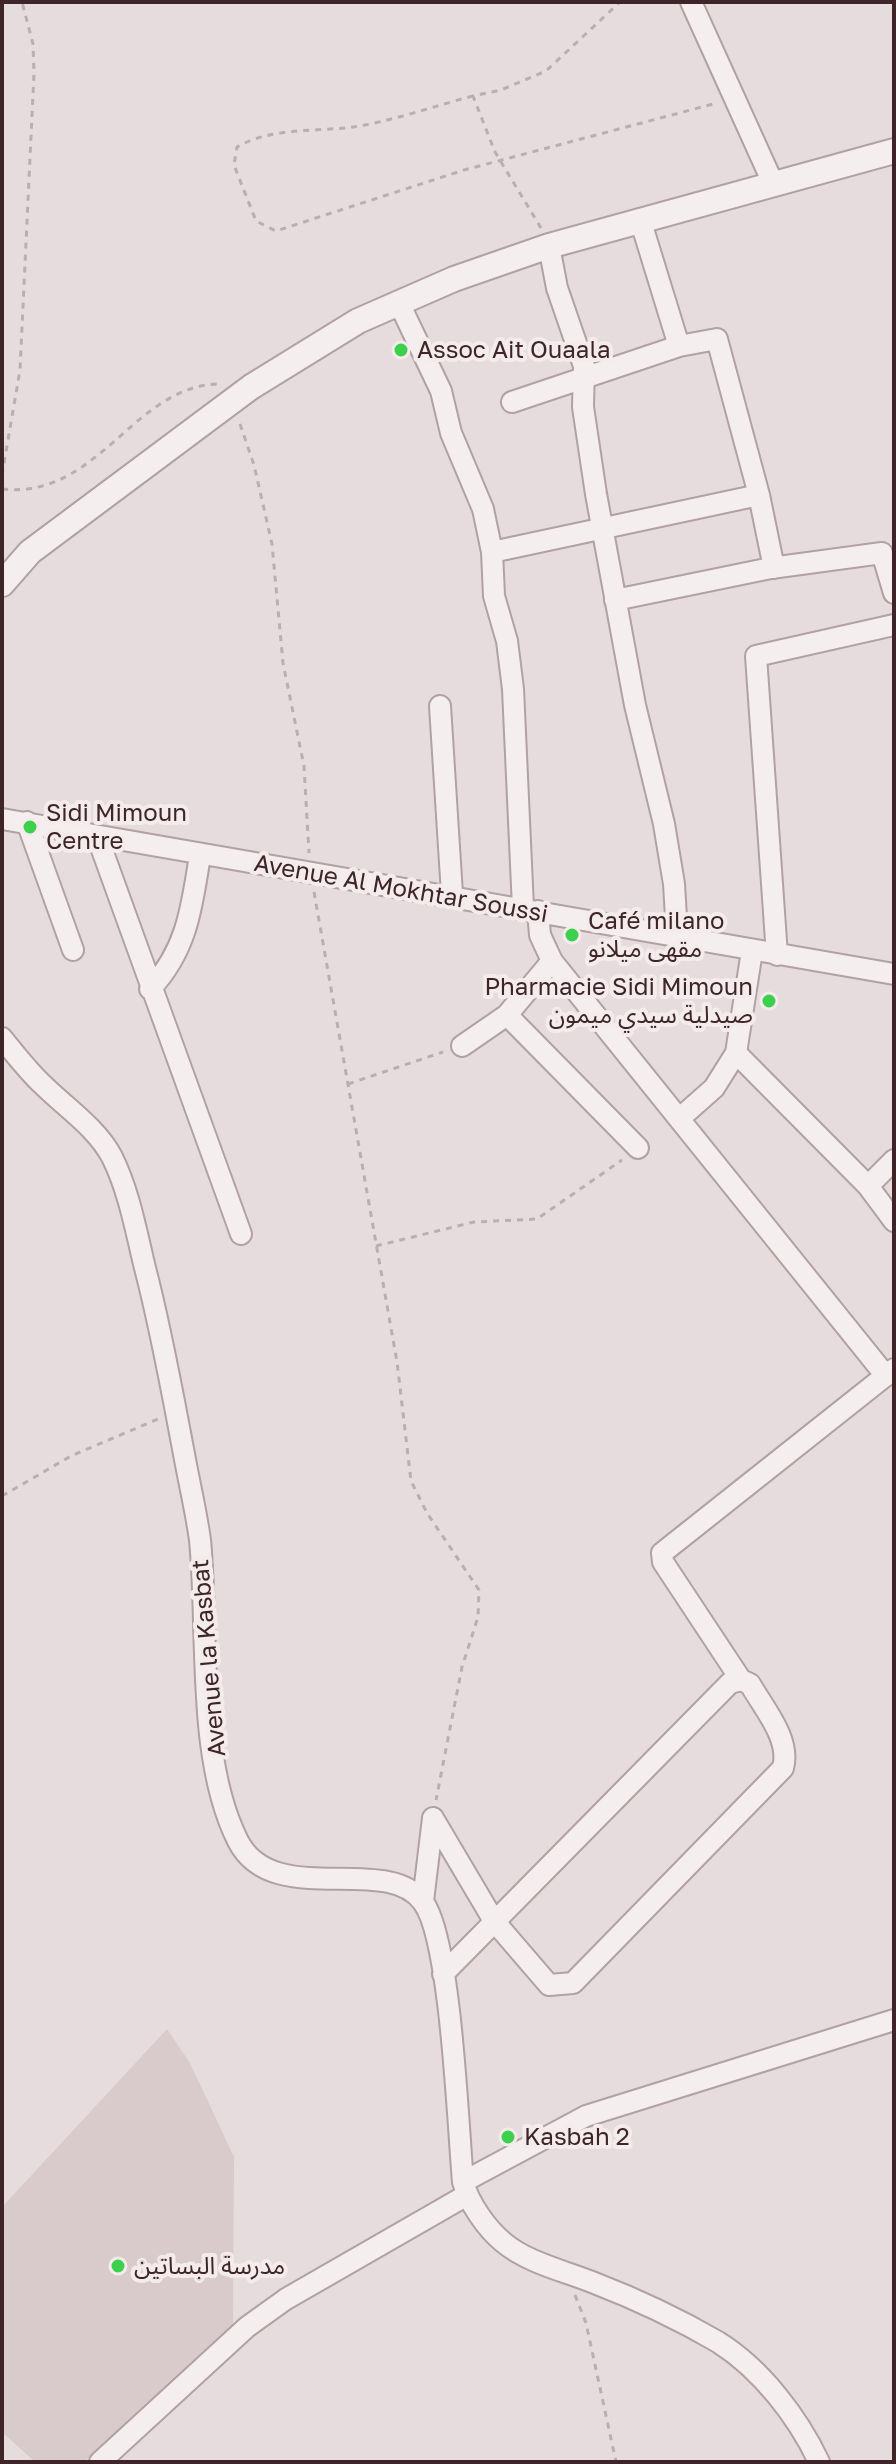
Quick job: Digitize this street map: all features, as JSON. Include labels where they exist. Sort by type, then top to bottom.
[{"type":"street","points":[[691,2],[772,181]]},
{"type":"street","points":[[2,584],[30,552],[241,394],[317,344],[399,303],[454,279],[549,246],[772,181],[894,151]]},
{"type":"street","points":[[640,219],[679,346]]},
{"type":"street","points":[[549,246],[557,288],[581,352],[583,407],[602,528],[664,824],[677,934]]},
{"type":"street","points":[[399,303],[441,391],[451,433],[483,509],[492,552],[494,596],[507,641],[513,689],[530,909],[540,935],[552,961],[890,1373],[662,1553],[663,1562],[741,1680],[750,1684],[784,1744],[786,1755],[783,1768],[573,1983],[549,1985],[494,1921],[433,1818]]},
{"type":"street","points":[[512,402],[679,346],[717,339],[759,495],[774,568]]},
{"type":"street","points":[[492,552],[759,495]]},
{"type":"street","points":[[615,600],[774,568],[882,553],[894,593]]},
{"type":"street","points":[[777,955],[756,656],[894,625]]},
{"type":"street","points":[[440,706],[452,894]]},
{"type":"street","name":"Avenue Al Mokhtar Soussi","points":[[2,819],[311,874],[452,894],[677,934],[752,951],[894,974]]},
{"type":"street","points":[[27,822],[73,950]]},
{"type":"street","points":[[97,836],[241,1234]]},
{"type":"street","points":[[150,989],[171,964],[188,927],[200,855]]},
{"type":"street","points":[[680,1118],[714,1088],[736,1053],[752,951]]},
{"type":"street","points":[[462,1046],[507,1015],[552,961]]},
{"type":"street","points":[[507,1015],[638,1148]]},
{"type":"street","name":"Avenue la Kasbat","points":[[2,1038],[111,1156],[129,1206],[153,1299],[199,1539],[213,1746],[239,1843],[252,1859],[271,1871],[329,1880],[382,1882],[409,1889],[423,1901]]},
{"type":"street","points":[[736,1053],[868,1186],[894,1221]]},
{"type":"street","points":[[868,1186],[894,1160]]},
{"type":"street","points":[[443,1974],[730,1683],[741,1680]]},
{"type":"street","points":[[433,1818],[423,1901],[441,1948],[465,2189],[504,2243],[565,2272],[651,2305],[721,2344],[765,2383],[807,2436],[819,2462]]},
{"type":"street","points":[[100,2462],[247,2327],[286,2299],[586,2116],[894,2020]]},
{"type":"path","points":[[2,475],[15,413],[24,315],[34,73],[33,44],[22,2]]},
{"type":"path","points":[[620,2],[546,71],[501,90],[355,127],[300,130],[247,141],[237,147],[234,165],[256,221],[276,231],[501,160],[733,99]]},
{"type":"path","points":[[473,96],[501,160],[524,195],[549,246]]},
{"type":"path","points":[[2,489],[26,492],[60,480],[188,389],[201,384],[241,394],[272,544],[283,663],[304,766],[305,820],[311,874],[397,1362],[411,1481],[427,1513],[479,1590],[478,1617],[462,1667],[433,1818]]},
{"type":"path","points":[[348,1084],[462,1046]]},
{"type":"path","points":[[376,1246],[474,1222],[537,1219],[638,1148]]},
{"type":"path","points":[[2,1496],[71,1456],[176,1411]]},
{"type":"path","points":[[565,2272],[586,2323],[616,2462]]},
{"type":"shaded area","name":"مدرسة البساتين","points":[[167,2029],[190,2063],[234,2157],[233,2325],[84,2462],[35,2462],[2,2432],[2,2207]]},
{"type":"place","name":"Assoc Ait Ouaala","points":[[401,350]]},
{"type":"place","name":"Sidi Mimoun Centre","points":[[30,827]]},
{"type":"place","name":"Café milano مقهى ميلانو","points":[[572,935]]},
{"type":"place","name":"Pharmacie Sidi Mimoun صيدلية سيدي ميمون","points":[[769,1001]]},
{"type":"place","name":"Kasbah 2","points":[[508,2137]]},
{"type":"place","name":"مدرسة البساتين","points":[[118,2266]]}]
